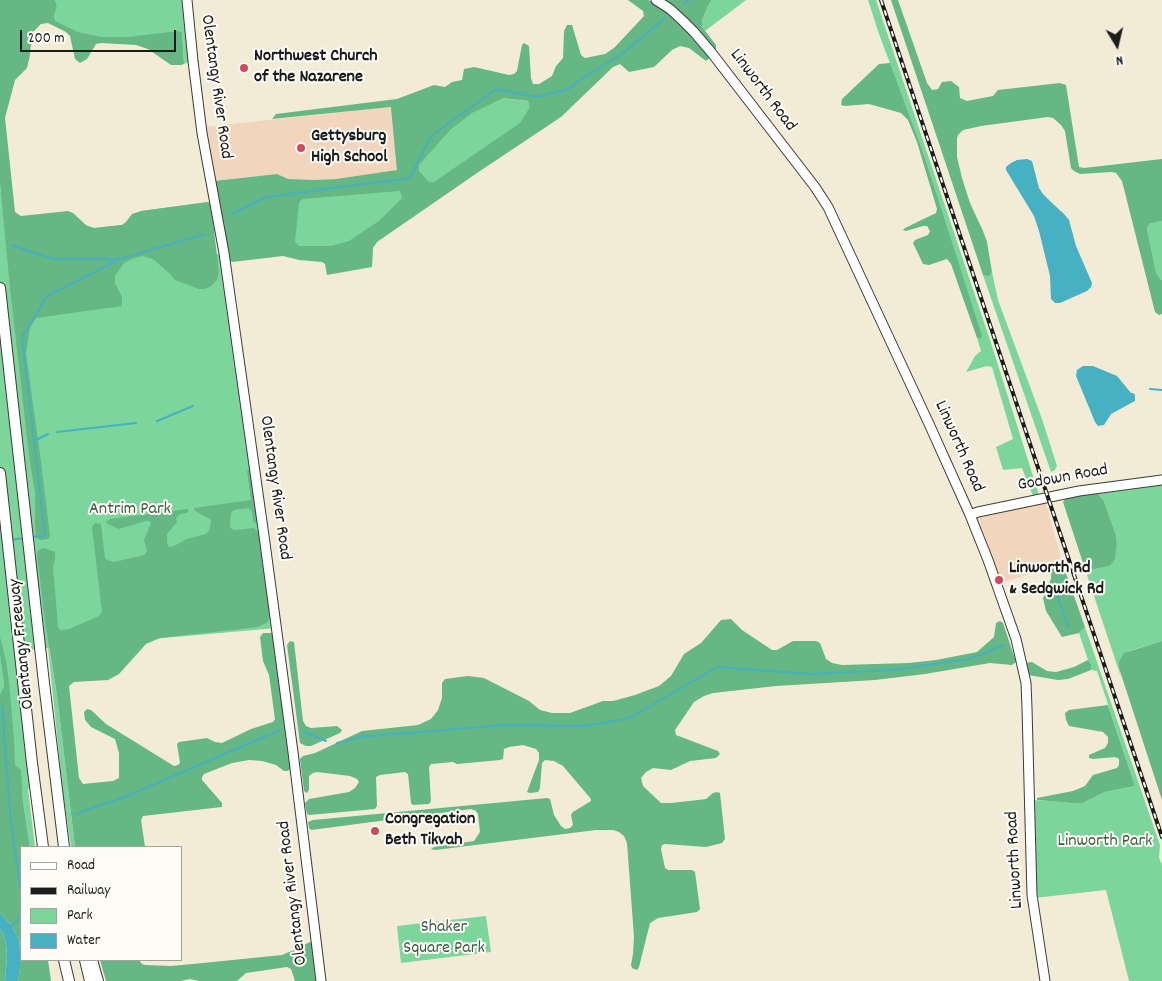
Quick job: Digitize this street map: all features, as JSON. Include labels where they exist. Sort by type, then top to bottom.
[{"type":"highway","name":"Olentangy Freeway","points":[[0,288],[64,846]]},
{"type":"highway","name":"Olentangy Freeway","points":[[0,473],[43,846]]},
{"type":"highway","points":[[59,961],[62,981]]},
{"type":"highway","points":[[64,961],[69,981]]},
{"type":"highway","points":[[85,961],[90,981]]},
{"type":"highway","points":[[92,961],[98,981]]},
{"type":"main road","name":"Olentangy River Road","points":[[187,0],[200,115],[225,261],[264,533],[291,733],[321,981]]},
{"type":"main road","name":"Linworth Road","points":[[656,0],[683,21],[711,52],[815,187],[828,207],[930,426],[988,560],[1016,639],[1026,683],[1032,895],[1044,981]]},
{"type":"main road","name":"Godown Road","points":[[970,516],[978,512],[1079,491],[1162,480]]},
{"type":"shaded area","name":"Gettysburg High School","points":[[391,107],[397,170],[336,179],[288,179],[276,174],[214,181],[204,127]]},
{"type":"shaded area","points":[[1045,500],[1063,565],[996,584],[970,516]]},
{"type":"green space","points":[[0,0],[55,0],[57,6],[54,16],[55,21],[78,32],[103,37],[128,37],[178,31],[182,33],[184,64],[171,65],[148,49],[136,45],[101,43],[96,44],[87,59],[80,63],[75,59],[70,36],[66,32],[48,23],[41,24],[32,33],[27,68],[15,80],[5,118],[15,212],[21,216],[68,211],[73,213],[87,226],[94,228],[122,225],[132,214],[141,211],[208,202],[211,204],[219,273],[217,280],[210,287],[199,289],[175,280],[153,259],[142,256],[124,263],[115,276],[115,283],[122,297],[122,306],[36,318],[30,328],[26,353],[50,536],[48,539],[41,540],[36,538],[35,493],[29,456],[0,184]]},
{"type":"green space","points":[[55,0],[184,0],[189,62],[184,64],[182,33],[103,37],[77,32],[55,22],[54,16],[57,6]]},
{"type":"green space","points":[[628,0],[648,0],[658,5],[693,35],[711,57],[706,61],[689,48],[680,46],[672,50],[654,67],[629,72],[620,64],[613,67],[561,117],[377,242],[373,248],[372,267],[327,275],[325,264],[322,262],[299,260],[283,256],[232,262],[228,259],[214,181],[277,174],[288,179],[336,179],[397,170],[391,107],[272,119],[276,114],[397,99],[434,85],[445,87],[452,82],[462,80],[464,69],[474,67],[509,75],[514,74],[517,71],[524,43],[529,46],[533,84],[539,84],[552,76],[556,66],[563,58],[564,31],[567,25],[572,25],[581,55],[585,58],[605,54],[614,48],[644,16],[643,11]],"holes":[[[503,98],[528,101],[530,107],[520,123],[434,182],[429,182],[419,171],[419,165],[450,130],[472,113]],[[400,191],[402,198],[379,221],[349,241],[331,246],[299,246],[295,242],[299,203],[302,199]]]},
{"type":"green space","points":[[663,0],[712,0],[702,20],[702,27],[716,45],[716,49],[713,49]]},
{"type":"green space","points":[[712,0],[746,0],[705,31],[702,27],[702,20]]},
{"type":"green space","points":[[868,0],[876,0],[992,346],[1039,495],[1033,496],[1022,468],[1003,470],[996,447],[1013,439],[992,367],[987,366],[966,372],[975,356],[981,351],[977,338],[980,339],[922,149]]},
{"type":"green space","points":[[891,0],[898,0],[927,83],[932,90],[938,89],[942,82],[951,81],[959,87],[960,98],[967,101],[993,96],[998,90],[1060,83],[1066,85],[1079,167],[1162,159],[1162,221],[1149,224],[1147,229],[1156,272],[1162,280],[1162,314],[1159,315],[1155,312],[1122,181],[1116,173],[1112,172],[1080,174],[1074,171],[1071,168],[1065,131],[1053,118],[1048,117],[981,126],[963,130],[958,135],[957,157],[962,178],[970,203],[987,242],[992,272],[989,276],[983,275]]},
{"type":"green space","points":[[890,63],[922,149],[982,336],[980,339],[977,338],[951,264],[947,259],[929,265],[923,264],[913,243],[915,240],[928,235],[930,231],[927,226],[903,230],[936,213],[937,209],[917,142],[908,120],[901,113],[869,104],[841,105],[842,99],[879,64]]},
{"type":"green space","points":[[503,98],[527,101],[549,109],[367,246],[289,250],[279,196],[398,181],[391,107]]},
{"type":"green space","name":"Antrim Park","points":[[0,184],[5,229],[71,220],[94,228],[122,225],[141,211],[208,202],[215,254],[224,253],[277,628],[49,648],[57,695],[75,846],[71,846],[63,793],[48,648],[20,651],[35,788],[28,789],[35,846],[30,846],[22,790],[0,791]]},
{"type":"green space","points":[[1162,221],[1162,280],[1156,272],[1147,229],[1149,224]]},
{"type":"green space","points":[[992,272],[998,300],[1042,419],[1057,466],[1051,472],[983,275],[989,275]]},
{"type":"green space","points":[[247,471],[251,472],[258,521],[255,523],[253,521],[252,511],[248,508],[234,510],[231,513],[230,527],[235,530],[254,528],[258,532],[270,615],[268,622],[258,627],[160,638],[146,644],[119,674],[108,680],[74,682],[69,686],[79,778],[83,784],[113,781],[119,778],[119,753],[115,739],[91,727],[85,720],[84,712],[87,709],[91,710],[106,724],[174,766],[180,763],[177,744],[179,742],[207,738],[222,743],[251,729],[273,722],[275,719],[269,675],[263,661],[260,637],[263,633],[272,633],[274,636],[290,769],[284,771],[276,765],[262,761],[249,760],[232,763],[204,774],[202,777],[202,780],[222,803],[222,807],[143,816],[141,820],[145,846],[75,846],[57,695],[45,622],[37,553],[44,548],[55,552],[53,566],[58,627],[60,630],[69,629],[99,616],[102,612],[92,527],[95,523],[101,524],[105,558],[114,562],[146,553],[144,540],[151,523],[146,521],[119,529],[106,522],[110,519],[187,509],[189,510],[187,513],[180,514],[176,518],[177,522],[167,534],[169,547],[174,546],[187,539],[206,534],[209,531],[210,519],[194,510],[194,508],[251,500]]},
{"type":"green space","points":[[1162,485],[1162,641],[1129,651],[1119,668],[1121,677],[1085,569],[1089,570],[1115,560],[1116,535],[1104,501],[1098,494]]},
{"type":"green space","points":[[1098,494],[1104,501],[1116,535],[1117,545],[1115,560],[1109,566],[1089,570],[1085,569],[1063,502],[1066,498]]},
{"type":"green space","points":[[1063,565],[1085,627],[1079,633],[1062,637],[1046,611],[1043,598],[1051,579],[1051,569]]},
{"type":"green space","points":[[731,619],[742,630],[772,650],[777,650],[793,641],[816,641],[820,643],[826,659],[832,663],[842,665],[909,663],[977,652],[994,637],[996,623],[1000,621],[1003,623],[1016,662],[1012,665],[990,663],[875,680],[776,686],[713,693],[694,702],[675,730],[676,735],[718,751],[720,754],[716,758],[690,761],[671,770],[653,768],[641,778],[643,786],[661,803],[706,799],[713,793],[720,793],[725,839],[722,843],[706,847],[662,845],[661,849],[665,868],[668,870],[692,870],[695,872],[700,909],[697,912],[658,918],[650,923],[637,970],[632,968],[631,965],[634,937],[627,843],[624,836],[619,832],[596,830],[431,849],[474,841],[480,832],[478,814],[471,809],[311,830],[309,828],[308,822],[313,820],[547,798],[550,799],[554,815],[561,826],[565,829],[570,828],[573,825],[571,815],[573,812],[591,801],[591,799],[563,766],[554,761],[545,760],[542,763],[538,792],[527,792],[539,760],[539,753],[536,749],[523,745],[504,749],[503,759],[500,760],[457,764],[453,762],[431,764],[429,767],[431,801],[429,804],[413,805],[411,803],[408,774],[405,772],[376,777],[377,806],[375,809],[309,815],[307,814],[305,803],[309,799],[349,792],[359,782],[350,776],[317,772],[309,776],[309,790],[307,793],[304,791],[300,759],[362,731],[418,725],[431,719],[438,710],[442,698],[442,683],[445,679],[468,676],[484,678],[529,701],[540,710],[552,713],[570,713],[603,701],[613,701],[635,695],[659,686],[671,676],[684,654],[701,643],[721,620]]},
{"type":"green space","name":"Linworth Park","points":[[1085,627],[1160,845],[1159,858],[1162,865],[1162,981],[1129,981],[1106,890],[1034,898],[1032,800],[1083,803],[1105,792],[1135,786],[1097,671],[1091,670],[1091,664],[1079,633]]},
{"type":"green space","points":[[0,637],[9,682],[15,765],[21,770],[23,802],[30,846],[20,846],[20,951],[19,939],[11,925],[0,913],[0,695],[4,682],[0,654]]},
{"type":"green space","points":[[290,641],[294,642],[303,721],[306,726],[311,728],[337,726],[342,730],[340,733],[311,746],[300,743],[287,645]]},
{"type":"green space","points":[[1162,641],[1162,800],[1119,668],[1119,662],[1124,653]]},
{"type":"green space","points":[[1088,660],[1091,664],[1091,670],[1068,679],[1058,680],[1028,675],[1025,663],[1032,662],[1047,671],[1056,672],[1074,667]]},
{"type":"green space","points":[[1108,705],[1135,786],[1105,792],[1083,803],[1037,800],[1037,798],[1073,791],[1085,786],[1093,775],[1117,768],[1119,759],[1115,757],[1089,758],[1089,755],[1105,748],[1108,743],[1108,737],[1103,732],[1069,726],[1065,713],[1069,710]]},
{"type":"green space","name":"Shaker Square Park","points":[[486,916],[491,952],[401,963],[397,926]]},
{"type":"green space","points":[[0,929],[6,944],[5,981],[0,981]]},
{"type":"green space","points":[[312,942],[318,981],[295,981],[291,969],[287,967],[246,973],[237,981],[199,981],[190,979],[181,981],[106,981],[100,961],[140,961],[145,965],[171,966],[282,955]]},
{"type":"green space","points":[[20,961],[48,961],[51,981],[18,981]]},
{"type":"water","points":[[1027,159],[1032,161],[1039,188],[1043,194],[1069,220],[1076,246],[1092,283],[1087,291],[1060,303],[1055,303],[1051,299],[1050,276],[1034,216],[1006,170],[1006,167],[1011,163]]},
{"type":"water","points":[[1083,366],[1093,366],[1117,376],[1131,393],[1135,395],[1135,401],[1111,414],[1104,425],[1098,426],[1076,376],[1077,370]]},
{"type":"water","points":[[0,913],[11,925],[19,939],[20,968],[18,981],[5,981],[7,956],[6,944],[0,929]]},
{"type":"waterway","points":[[684,4],[689,0]]},
{"type":"waterway","points":[[233,213],[266,197],[410,178],[430,137],[496,89],[537,97],[568,89],[623,53],[665,18]]},
{"type":"waterway","points":[[11,245],[54,259],[120,259],[205,234]]},
{"type":"waterway","points":[[34,441],[22,337],[47,296],[120,259]]},
{"type":"waterway","points":[[1150,389],[1162,390]]},
{"type":"waterway","points":[[157,421],[193,406]]},
{"type":"waterway","points":[[57,432],[136,423]]},
{"type":"waterway","points":[[32,537],[45,536],[34,441],[48,434]]},
{"type":"waterway","points":[[10,540],[25,538]]},
{"type":"waterway","points":[[1056,591],[1068,627]]},
{"type":"waterway","points":[[337,743],[361,737],[505,725],[584,726],[630,718],[717,667],[811,674],[892,670],[969,659],[1004,645]]},
{"type":"waterway","points":[[3,707],[11,824],[20,884]]},
{"type":"waterway","points":[[76,814],[132,794],[280,730]]},
{"type":"waterway","points":[[304,732],[326,741]]},
{"type":"waterway","points":[[11,926],[20,917]]},
{"type":"railway","points":[[881,0],[1162,837]]},
{"type":"place","name":"Northwest Church of the Nazarene","points":[[244,68]]},
{"type":"place","name":"Gettysburg High School","points":[[301,148]]},
{"type":"place","name":"Linworth Rd & Sedgwick Rd","points":[[999,580]]},
{"type":"place","name":"Congregation Beth Tikvah","points":[[375,831]]}]
